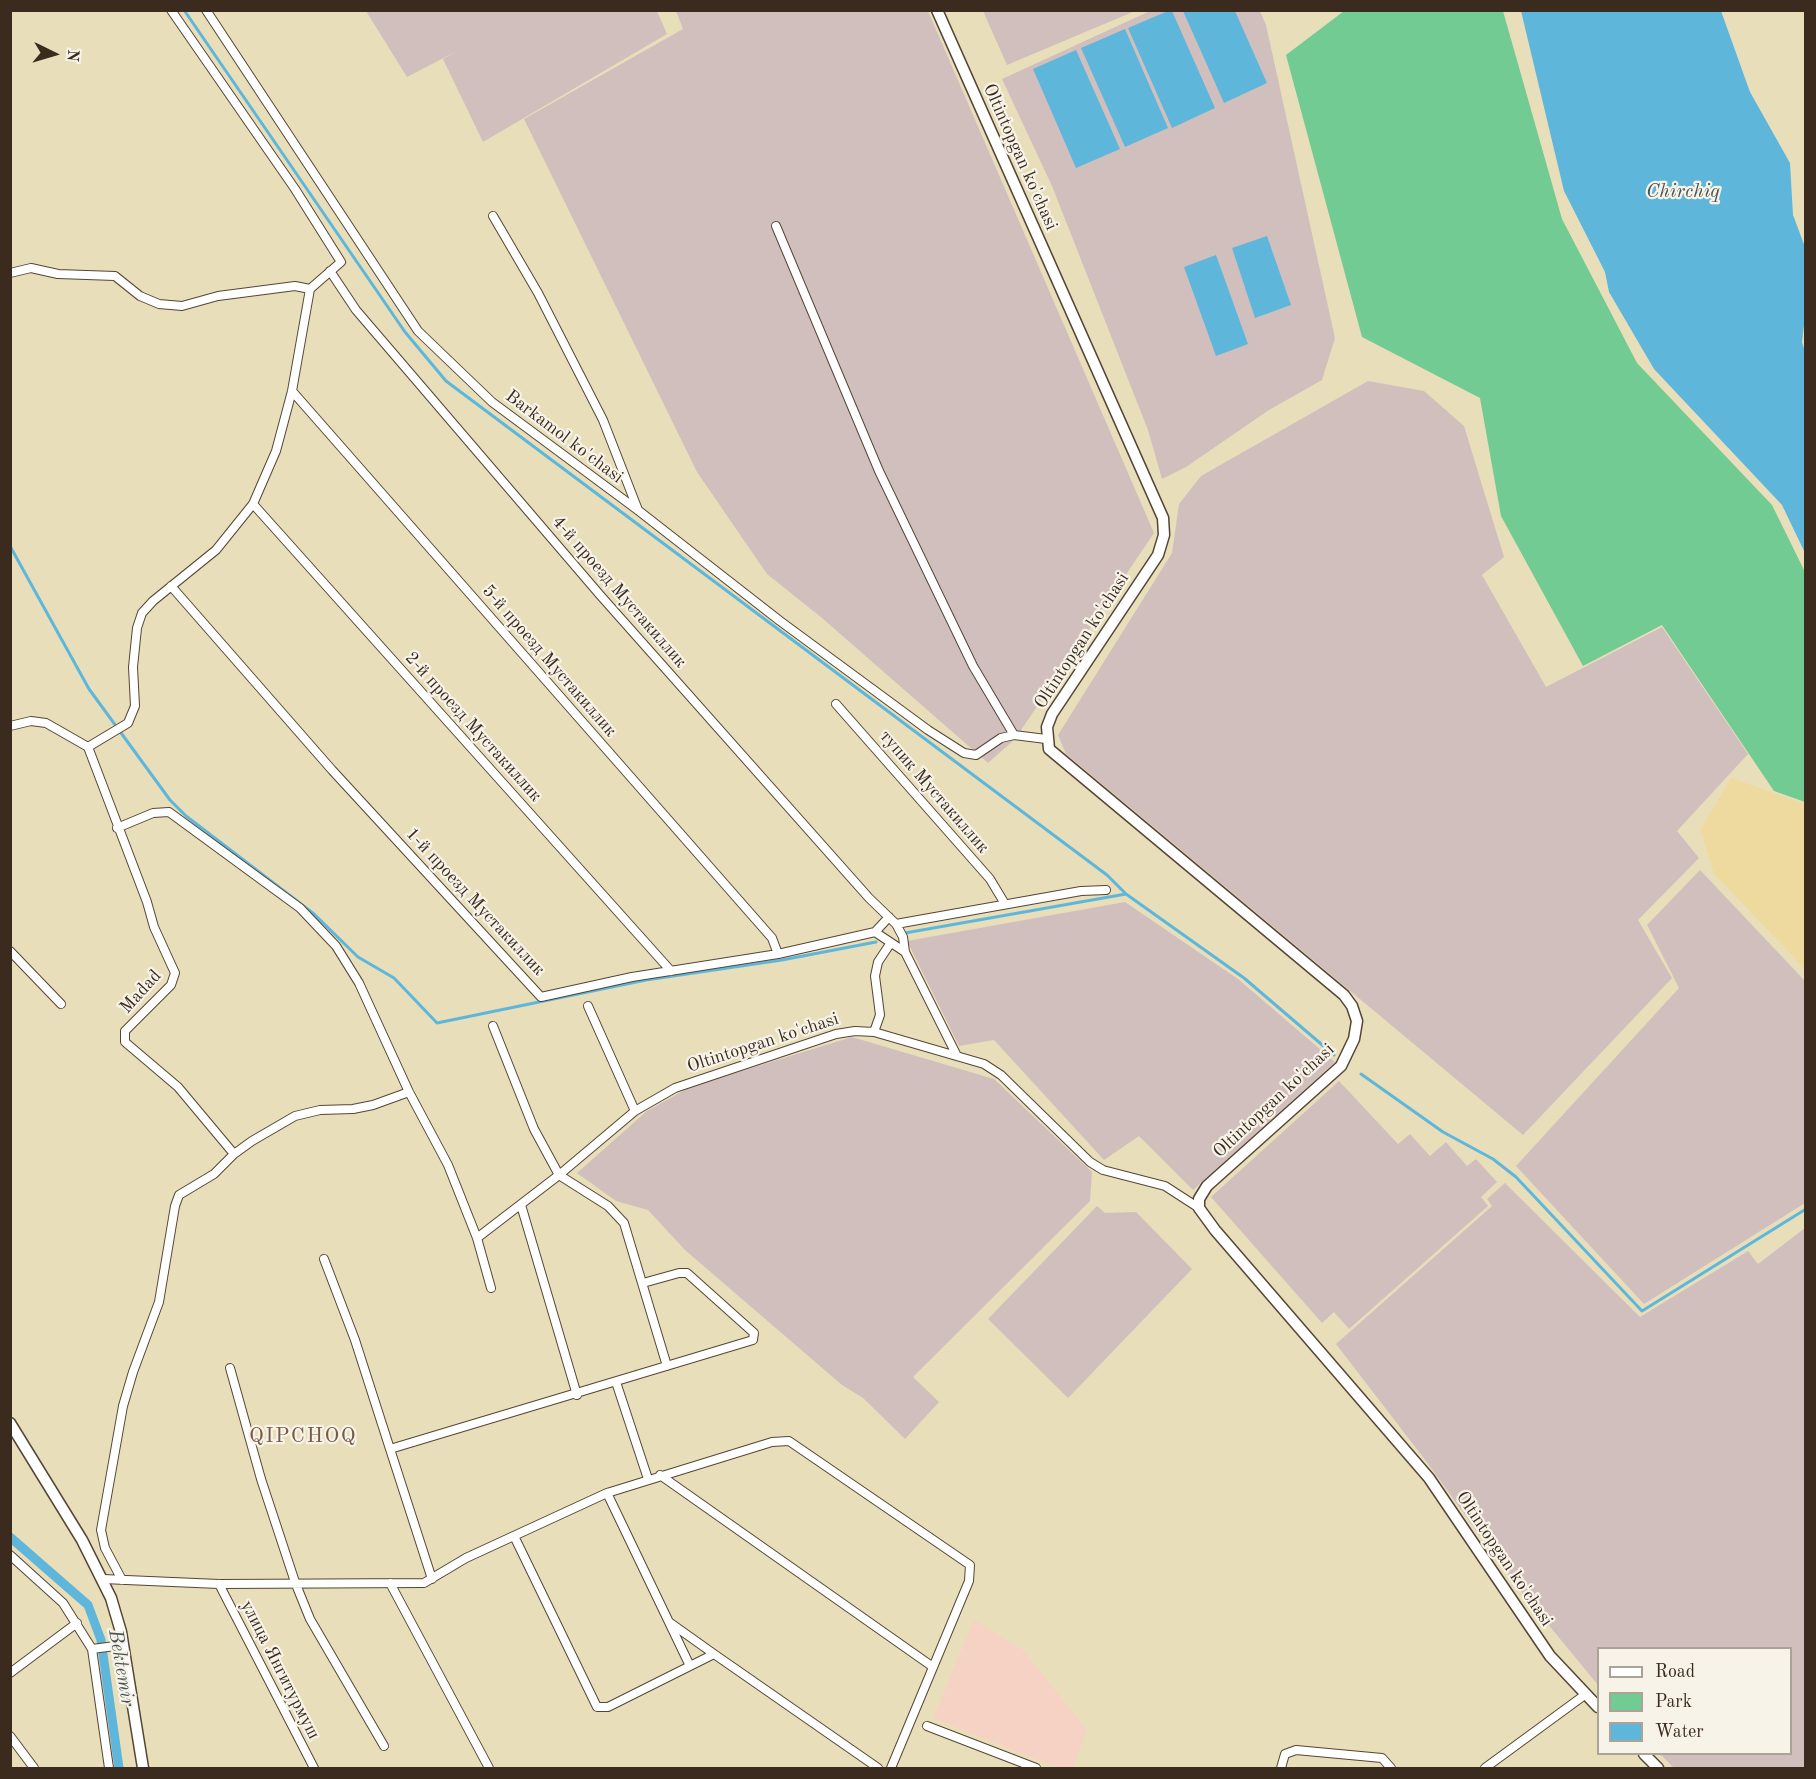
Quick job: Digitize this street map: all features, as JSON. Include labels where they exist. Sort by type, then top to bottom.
[{"type":"street","points":[[10,726],[31,721],[46,723],[88,747],[119,729],[134,715],[133,667],[137,628],[142,613],[216,550],[253,504],[276,451],[292,391],[310,288],[341,262],[295,189],[171,10]]},
{"type":"street","name":"Barkamol ko'chasi","points":[[206,10],[418,331],[492,402],[639,511],[780,621],[928,730],[964,753],[976,755],[1001,738],[1014,735]]},
{"type":"street","name":"Oltintopgan ko'chasi","points":[[937,10],[1163,518],[1164,535],[1158,555],[1052,714],[1046,739],[1054,754],[1344,995],[1352,1006],[1357,1021],[1354,1039],[1341,1066],[1208,1186],[1199,1199],[1199,1208]]},
{"type":"street","points":[[493,216],[538,293],[603,420],[639,511]]},
{"type":"street","points":[[776,226],[879,471],[973,666],[1014,735],[1046,739]]},
{"type":"street","points":[[10,273],[31,268],[58,274],[116,276],[140,296],[159,304],[182,306],[218,297],[294,286],[310,288]]},
{"type":"street","name":"4-й проезд Мустакиллик","points":[[330,272],[356,310],[608,604],[896,924]]},
{"type":"street","name":"5-й проезд Мустакиллик","points":[[292,391],[772,938],[778,954]]},
{"type":"street","name":"2-й проезд Мустакиллик","points":[[253,504],[671,971]]},
{"type":"street","name":"1-й проезд Мустакиллик","points":[[171,586],[332,770],[541,997],[632,977],[778,954],[875,932]]},
{"type":"street","name":"тупик Мустакиллик","points":[[836,704],[990,879],[1005,904]]},
{"type":"street","name":"Madad","points":[[88,747],[147,902],[154,927],[175,973],[171,986],[125,1031],[125,1042],[178,1087],[234,1154]]},
{"type":"street","points":[[117,828],[153,813],[169,812],[317,924],[336,946],[359,983],[409,1092],[448,1164],[477,1238],[491,1288]]},
{"type":"street","points":[[956,1054],[905,952],[903,937],[896,924],[1081,891],[1107,890]]},
{"type":"street","points":[[889,917],[875,932],[905,952]]},
{"type":"street","points":[[874,1032],[880,1015],[875,976],[878,962],[890,944]]},
{"type":"street","points":[[10,951],[61,1004]]},
{"type":"street","points":[[588,1006],[635,1110]]},
{"type":"street","points":[[493,1026],[534,1129],[560,1175],[618,1215],[624,1223],[667,1366]]},
{"type":"street","name":"Oltintopgan ko'chasi","points":[[477,1238],[560,1175],[635,1110],[675,1088],[726,1070],[766,1060],[836,1034],[874,1032],[984,1064],[1001,1075],[1090,1162],[1103,1170],[1165,1186],[1199,1208],[1215,1230],[1430,1478],[1550,1656],[1597,1705]]},
{"type":"street","points":[[122,1580],[105,1548],[101,1530],[123,1406],[164,1281],[175,1206],[185,1189],[214,1174],[234,1154],[282,1122],[306,1112],[353,1109],[382,1103],[409,1092]]},
{"type":"street","points":[[521,1205],[577,1395]]},
{"type":"street","points":[[324,1259],[355,1340],[432,1579]]},
{"type":"street","points":[[390,1449],[577,1395],[753,1340],[754,1333],[687,1273],[643,1283]]},
{"type":"street","points":[[230,1368],[261,1479],[295,1582],[310,1619],[384,1746]]},
{"type":"street","points":[[616,1382],[648,1479]]},
{"type":"street","points":[[10,1423],[103,1579],[117,1618],[123,1645],[143,1768]]},
{"type":"street","points":[[103,1579],[219,1584],[295,1582],[417,1584],[432,1579],[466,1558],[607,1493],[772,1442],[789,1441],[965,1561],[971,1572],[891,1768]]},
{"type":"street","points":[[660,1475],[933,1667]]},
{"type":"street","points":[[607,1493],[690,1666]]},
{"type":"street","points":[[514,1536],[597,1707],[608,1707],[714,1654]]},
{"type":"street","points":[[10,1555],[63,1603],[95,1649],[109,1768]]},
{"type":"street","points":[[390,1583],[489,1768]]},
{"type":"street","name":"улица Янгитурмуш","points":[[219,1584],[314,1768]]},
{"type":"street","points":[[667,1621],[878,1768]]},
{"type":"street","points":[[10,1673],[77,1623]]},
{"type":"street","points":[[95,1649],[123,1645]]},
{"type":"street","points":[[1485,1768],[1586,1694]]},
{"type":"street","points":[[927,1726],[1036,1768]]},
{"type":"street","points":[[10,1736],[34,1768]]},
{"type":"street","points":[[1281,1768],[1287,1751],[1382,1758],[1390,1768]]},
{"type":"street","points":[[1645,1755],[1658,1768]]},
{"type":"shaded area","points":[[366,11],[657,11],[667,34],[483,142],[443,59],[457,51],[407,77]]},
{"type":"shaded area","points":[[676,11],[928,11],[1154,533],[1015,739],[988,763],[822,618],[767,574],[697,472],[524,119],[683,29]]},
{"type":"shaded area","points":[[983,11],[1135,11],[1007,65]]},
{"type":"shaded area","points":[[1150,11],[1260,11],[1266,25],[1335,338],[1322,380],[1269,410],[1186,467],[1162,479],[1148,430],[1052,186],[1002,79]]},
{"type":"shaded area","points":[[1368,381],[1424,391],[1464,426],[1504,557],[1482,575],[1546,687],[1662,627],[1748,754],[1677,831],[1699,858],[1638,920],[1672,978],[1523,1135],[1066,754],[1058,735],[1172,553],[1179,504],[1201,476]]},
{"type":"shaded area","points":[[1700,870],[1805,981],[1805,1203],[1644,1304],[1516,1166],[1679,988],[1647,925]]},
{"type":"shaded area","points":[[1125,902],[1238,979],[1335,1062],[1193,1190],[1139,1136],[1104,1160],[994,1040],[959,1046],[907,941]]},
{"type":"shaded area","points":[[852,1037],[994,1079],[1092,1172],[1090,1201],[913,1377],[939,1402],[905,1439],[863,1398],[842,1385],[685,1250],[648,1210],[616,1201],[577,1173],[647,1111],[692,1086]]},
{"type":"shaded area","points":[[1339,1081],[1398,1144],[1410,1134],[1430,1156],[1446,1142],[1467,1166],[1476,1159],[1497,1182],[1481,1197],[1488,1206],[1349,1329],[1334,1312],[1322,1323],[1211,1197]]},
{"type":"shaded area","points":[[1505,1183],[1640,1317],[1748,1251],[1758,1264],[1805,1228],[1805,1768],[1674,1768],[1661,1755],[1792,1755],[1792,1647],[1597,1647],[1597,1684],[1514,1583],[1426,1461],[1336,1344],[1492,1206],[1487,1199]]},
{"type":"shaded area","points":[[1097,1206],[1105,1213],[1136,1212],[1192,1269],[1068,1398],[988,1319]]},
{"type":"shaded area","points":[[974,1620],[1023,1650],[1087,1730],[1073,1768],[1058,1768],[933,1718]]},
{"type":"green space","points":[[1344,11],[1503,11],[1562,219],[1637,363],[1772,505],[1805,572],[1805,802],[1774,791],[1662,625],[1583,666],[1501,516],[1480,398],[1362,337],[1286,55]]},
{"type":"sand","points":[[1731,778],[1805,804],[1805,969],[1714,874],[1700,830]]},
{"type":"water","points":[[1172,11],[1215,108],[1172,128],[1128,28]]},
{"type":"water","points":[[1183,11],[1235,11],[1267,83],[1224,103]]},
{"type":"water","name":"Chirchiq","points":[[1521,11],[1721,11],[1750,92],[1790,163],[1793,215],[1805,247],[1806,309],[1802,342],[1806,355],[1805,553],[1782,505],[1654,369],[1609,292],[1605,272],[1564,191]]},
{"type":"water","points":[[1125,29],[1168,128],[1125,147],[1081,48]]},
{"type":"water","points":[[1076,50],[1120,149],[1076,168],[1033,69]]},
{"type":"water","points":[[1267,236],[1291,305],[1255,318],[1232,248]]},
{"type":"water","points":[[1216,255],[1248,344],[1216,356],[1184,267]]},
{"type":"waterway","points":[[184,10],[405,332],[446,381],[1107,875],[1126,894],[1244,978],[1334,1055]]},
{"type":"waterway","points":[[10,546],[89,689],[170,800],[186,816],[314,914],[358,957],[394,978],[437,1023],[646,980],[782,960],[876,942]]},
{"type":"waterway","points":[[905,933],[1126,894]]},
{"type":"waterway","points":[[1361,1074],[1443,1132],[1493,1159],[1516,1177],[1642,1311],[1806,1209]]},
{"type":"waterway","name":"Bektemir","points":[[10,1537],[88,1605],[101,1640],[119,1768]]},
{"type":"district","name":"QIPCHOQ","points":[[303,1436]]}]
